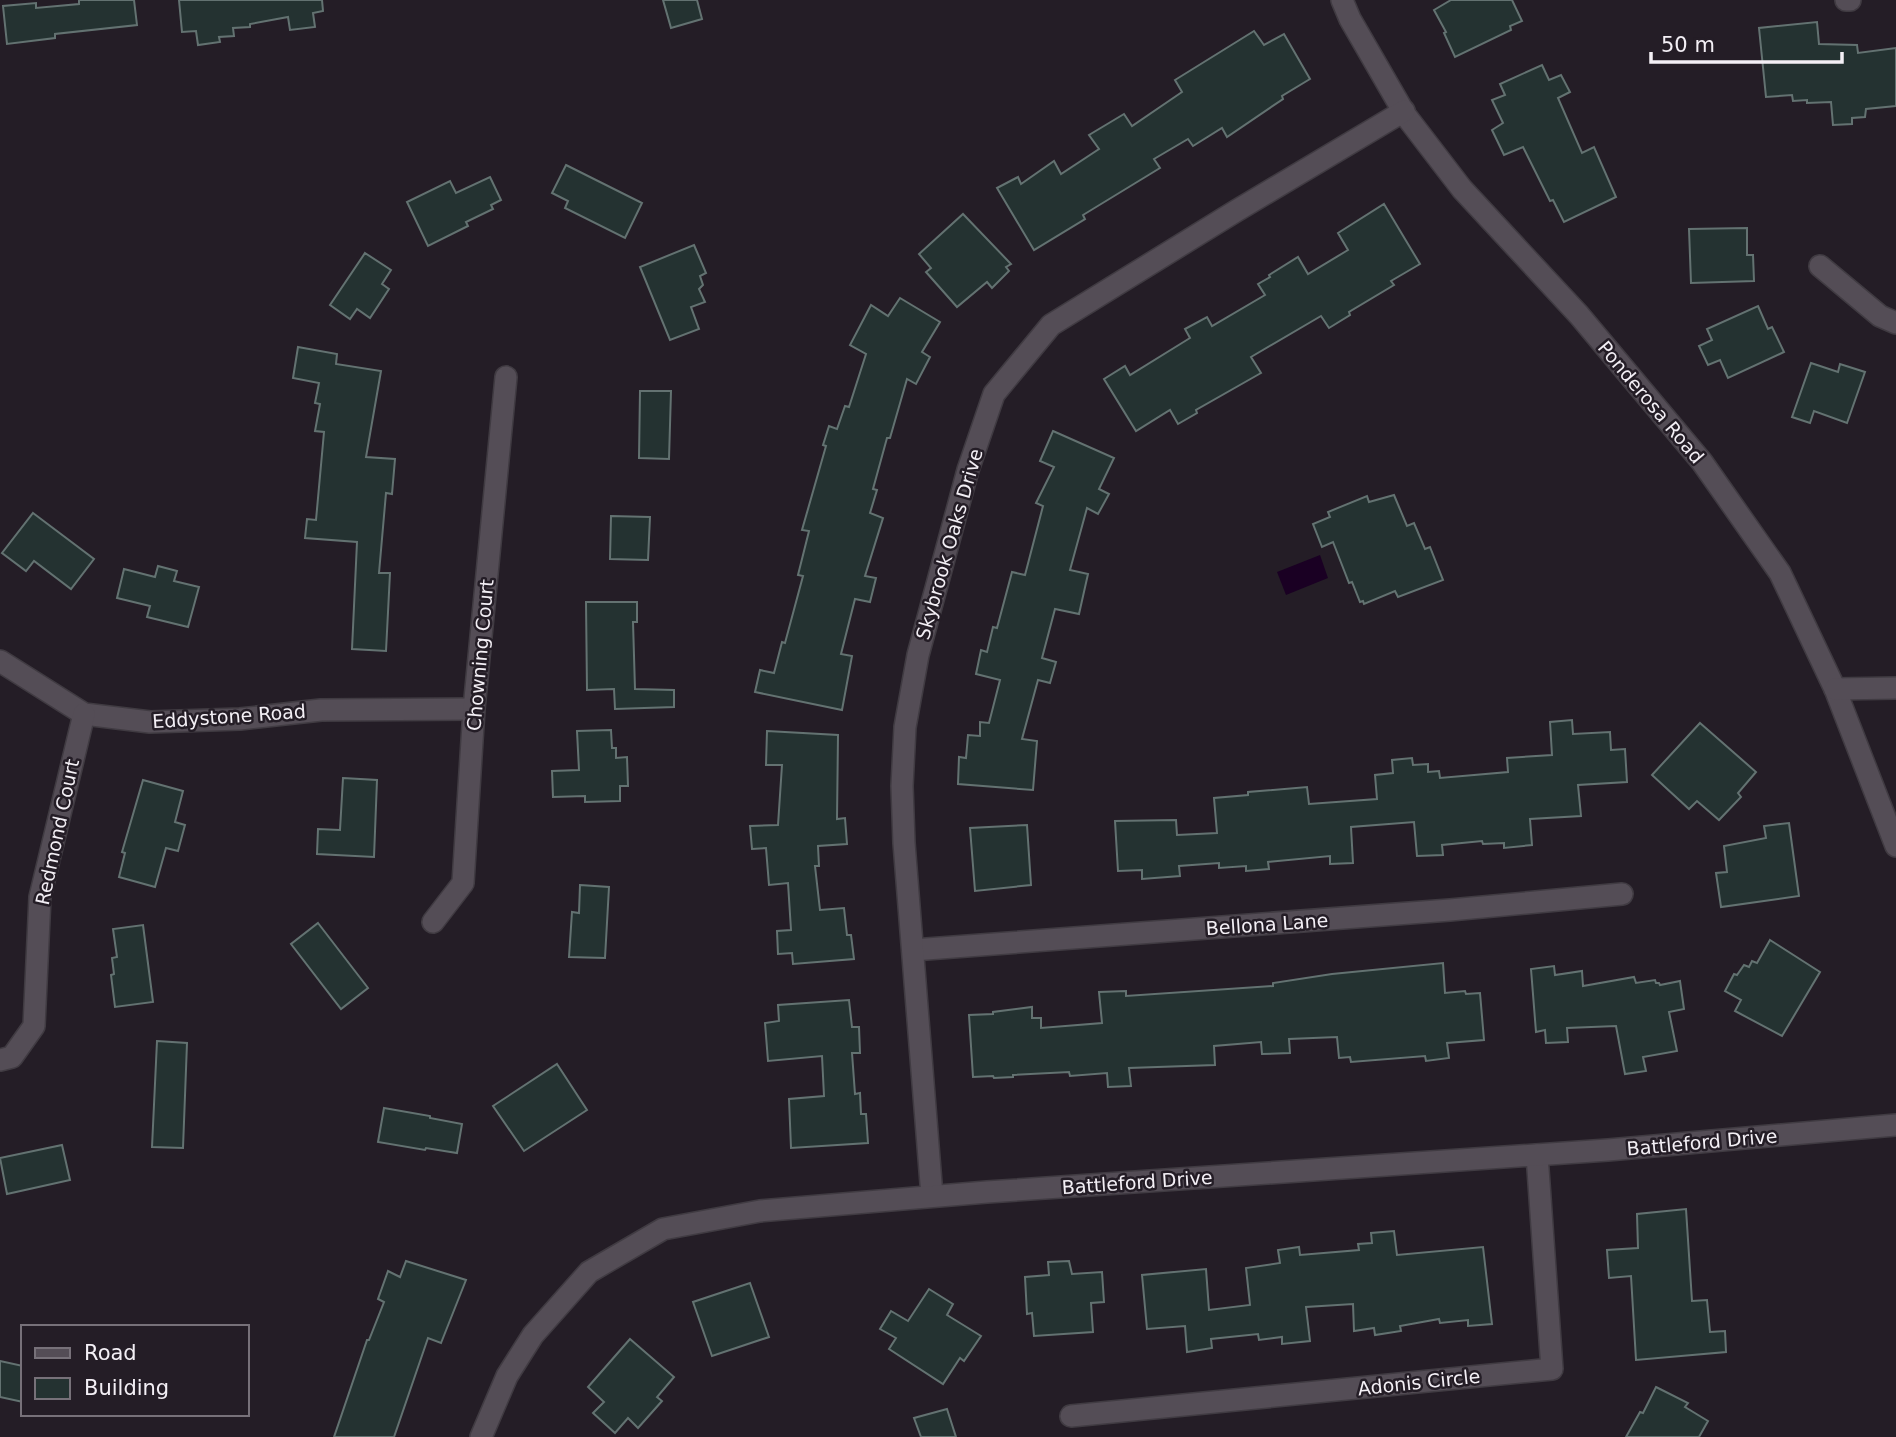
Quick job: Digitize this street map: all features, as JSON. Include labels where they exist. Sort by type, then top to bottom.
[{"type":"street","name":"Ponderosa Road","points":[[1342,0],[1350,19],[1404,111],[1462,189],[1579,315],[1702,462],[1780,573],[1835,689],[1896,846]]},
{"type":"street","name":"Skybrook Oaks Drive","points":[[932,1196],[904,842],[902,786],[905,727],[921,642],[968,470],[994,394],[1051,326],[1224,218],[1404,111]]},
{"type":"street","points":[[1820,266],[1880,316],[1896,323]]},
{"type":"street","name":"Chowning Court","points":[[433,922],[463,883],[474,709],[506,377]]},
{"type":"street","name":"Eddystone Road","points":[[0,661],[84,714],[150,722],[240,719],[321,710],[474,709]]},
{"type":"street","points":[[1835,689],[1896,688]]},
{"type":"street","name":"Redmond Court","points":[[0,1060],[12,1057],[34,1026],[40,897],[84,714]]},
{"type":"street","name":"Bellona Lane","points":[[913,950],[1450,910],[1622,894]]},
{"type":"street","name":"Battleford Drive","points":[[481,1437],[507,1376],[533,1335],[589,1272],[663,1228],[760,1211],[932,1196],[1537,1155],[1896,1125]]},
{"type":"street","name":"Adonis Circle","points":[[1071,1416],[1552,1369],[1537,1155]]},
{"type":"shaded area","points":[[1320,555],[1328,578],[1286,595],[1277,572]]},
{"type":"building","points":[[79,0],[134,0],[137,25],[55,34],[55,38],[7,44],[3,6],[36,3],[36,8],[79,4]]},
{"type":"building","points":[[179,0],[322,0],[323,11],[313,13],[315,27],[290,30],[288,17],[250,24],[250,27],[233,28],[234,36],[219,37],[220,42],[198,45],[196,31],[182,32]]},
{"type":"building","points":[[663,0],[697,0],[702,19],[671,28]]},
{"type":"building","points":[[1451,0],[1512,0],[1522,21],[1510,26],[1511,30],[1455,57],[1434,10]]},
{"type":"building","points":[[1817,22],[1819,44],[1857,45],[1858,53],[1896,48],[1896,106],[1866,109],[1865,117],[1852,118],[1852,124],[1833,125],[1831,102],[1793,101],[1792,95],[1766,97],[1759,28]]},
{"type":"building","points":[[1254,31],[1264,45],[1284,34],[1310,79],[1282,96],[1283,99],[1227,137],[1222,128],[1193,146],[1188,139],[1154,159],[1160,168],[1083,215],[1085,219],[1034,250],[997,188],[1018,177],[1021,184],[1054,161],[1061,174],[1099,149],[1089,135],[1124,114],[1132,126],[1182,92],[1175,80]]},
{"type":"building","points":[[1542,65],[1549,80],[1561,75],[1570,92],[1558,98],[1582,153],[1594,147],[1616,197],[1564,222],[1553,200],[1550,201],[1523,147],[1504,155],[1492,130],[1503,123],[1492,100],[1505,95],[1500,84]]},
{"type":"building","points":[[566,165],[642,203],[625,238],[565,208],[568,201],[552,193]]},
{"type":"building","points":[[490,177],[501,200],[491,205],[493,209],[466,222],[468,226],[428,246],[407,202],[450,181],[456,193]]},
{"type":"building","points":[[1384,204],[1420,264],[1391,281],[1394,285],[1349,312],[1350,315],[1329,328],[1321,316],[1251,357],[1261,373],[1196,410],[1197,413],[1178,424],[1170,410],[1136,431],[1104,379],[1125,366],[1130,375],[1190,338],[1185,329],[1207,317],[1212,326],[1265,295],[1258,284],[1298,257],[1308,274],[1348,250],[1338,233]]},
{"type":"building","points":[[963,214],[1011,264],[1006,267],[1009,271],[992,288],[987,282],[957,307],[926,272],[931,268],[919,254]]},
{"type":"building","points":[[1747,228],[1747,255],[1753,255],[1754,281],[1691,283],[1689,229]]},
{"type":"building","points":[[694,245],[706,273],[700,276],[703,285],[699,289],[705,302],[691,307],[699,329],[670,340],[640,267]]},
{"type":"building","points":[[365,253],[391,270],[382,284],[389,289],[370,318],[357,309],[350,319],[330,305]]},
{"type":"building","points":[[900,298],[940,322],[922,352],[930,357],[916,384],[907,379],[873,489],[877,490],[870,513],[883,518],[865,576],[876,578],[870,602],[855,599],[841,654],[852,656],[842,710],[755,692],[760,670],[774,673],[782,642],[785,643],[803,576],[798,575],[809,531],[802,530],[826,446],[823,445],[829,426],[837,429],[845,406],[849,407],[866,354],[850,345],[871,305],[888,316]]},
{"type":"building","points":[[1758,306],[1768,329],[1772,327],[1784,352],[1728,378],[1720,360],[1708,365],[1699,346],[1712,340],[1707,329]]},
{"type":"building","points":[[298,347],[337,354],[336,364],[381,371],[366,457],[395,459],[392,494],[386,493],[379,573],[390,573],[386,651],[352,649],[357,542],[305,538],[307,519],[316,520],[324,432],[315,431],[320,404],[315,403],[319,383],[293,378]]},
{"type":"building","points":[[1811,363],[1838,372],[1840,364],[1865,372],[1847,423],[1814,411],[1810,423],[1792,417]]},
{"type":"building","points":[[640,391],[671,391],[669,459],[639,458]]},
{"type":"building","points":[[1053,431],[1114,458],[1099,489],[1109,494],[1098,514],[1087,508],[1070,570],[1088,574],[1079,614],[1055,609],[1042,658],[1056,662],[1050,683],[1038,680],[1022,739],[1037,741],[1033,790],[958,784],[959,757],[966,758],[968,735],[980,736],[980,722],[989,723],[1000,680],[976,674],[981,650],[987,652],[993,627],[997,628],[1012,572],[1025,575],[1043,506],[1036,503],[1054,467],[1040,461]]},
{"type":"building","points":[[1394,495],[1407,526],[1414,523],[1425,549],[1430,547],[1443,580],[1398,597],[1395,591],[1364,604],[1363,601],[1360,602],[1352,582],[1349,583],[1333,542],[1322,547],[1313,524],[1330,517],[1328,512],[1367,496],[1369,502]]},
{"type":"building","points":[[33,513],[94,559],[71,589],[34,561],[26,571],[2,553]]},
{"type":"building","points":[[611,516],[650,517],[648,560],[610,559]]},
{"type":"building","points":[[158,566],[177,571],[174,581],[199,587],[188,627],[147,617],[150,606],[117,598],[124,569],[155,577]]},
{"type":"building","points":[[586,602],[637,602],[637,622],[633,622],[635,689],[674,690],[674,707],[615,709],[614,689],[587,690]]},
{"type":"building","points":[[1572,720],[1573,734],[1610,732],[1611,750],[1625,749],[1627,782],[1578,785],[1581,816],[1530,819],[1532,845],[1504,848],[1504,843],[1483,844],[1482,841],[1442,845],[1443,855],[1417,856],[1414,822],[1351,827],[1353,863],[1330,864],[1330,856],[1268,862],[1269,869],[1246,871],[1246,866],[1219,868],[1219,863],[1179,866],[1180,876],[1142,879],[1142,870],[1118,871],[1115,821],[1176,820],[1177,835],[1217,833],[1214,798],[1307,787],[1309,804],[1377,799],[1375,775],[1393,773],[1392,760],[1412,758],[1413,765],[1428,764],[1428,772],[1439,771],[1440,778],[1508,772],[1507,758],[1552,755],[1550,722]]},
{"type":"building","points":[[1700,723],[1756,772],[1738,793],[1741,797],[1719,820],[1697,801],[1689,809],[1652,775]]},
{"type":"building","points":[[611,730],[612,748],[616,748],[616,758],[627,757],[628,786],[620,786],[620,801],[585,802],[585,796],[553,797],[552,771],[579,770],[577,731]]},
{"type":"building","points":[[767,731],[838,735],[837,819],[845,818],[847,844],[818,846],[819,866],[815,866],[820,910],[844,908],[847,935],[851,935],[854,959],[793,964],[792,953],[778,954],[777,931],[791,930],[788,883],[769,885],[766,848],[752,849],[750,826],[778,825],[782,765],[766,765]]},
{"type":"building","points":[[343,778],[377,780],[374,857],[317,854],[318,829],[340,830]]},
{"type":"building","points":[[143,780],[183,791],[175,822],[185,825],[178,851],[166,848],[155,887],[119,877],[125,853],[122,852]]},
{"type":"building","points":[[1789,823],[1799,896],[1721,907],[1716,873],[1727,872],[1724,846],[1766,838],[1764,826]]},
{"type":"building","points":[[1027,825],[1031,885],[975,891],[970,828]]},
{"type":"building","points":[[580,885],[609,887],[605,958],[569,957],[572,912],[579,913]]},
{"type":"building","points":[[318,923],[368,988],[341,1009],[291,944]]},
{"type":"building","points":[[143,925],[153,1002],[115,1007],[111,975],[114,974],[112,958],[117,957],[113,929]]},
{"type":"building","points":[[1770,940],[1820,972],[1782,1036],[1735,1011],[1741,1000],[1725,991],[1734,974],[1737,975],[1744,965],[1749,967],[1752,961],[1757,963]]},
{"type":"building","points":[[1443,963],[1445,993],[1480,993],[1484,1040],[1447,1043],[1449,1058],[1426,1061],[1425,1056],[1351,1062],[1350,1057],[1339,1058],[1337,1037],[1289,1039],[1290,1053],[1262,1054],[1261,1042],[1214,1046],[1215,1065],[1129,1068],[1131,1086],[1108,1087],[1107,1073],[1070,1076],[1069,1072],[973,1077],[969,1015],[1032,1007],[1032,1018],[1041,1018],[1041,1028],[1102,1023],[1099,992],[1126,991],[1126,996],[1273,986],[1273,983],[1332,974]]},
{"type":"building","points":[[1554,966],[1555,975],[1582,971],[1583,986],[1634,977],[1636,983],[1655,980],[1660,985],[1680,981],[1684,1009],[1669,1012],[1677,1051],[1643,1057],[1646,1071],[1625,1074],[1616,1026],[1567,1028],[1568,1042],[1546,1043],[1545,1030],[1536,1032],[1531,969]]},
{"type":"building","points":[[849,1000],[852,1027],[859,1027],[860,1053],[852,1053],[855,1094],[860,1093],[861,1114],[866,1114],[868,1143],[791,1148],[789,1099],[824,1096],[822,1056],[768,1061],[765,1023],[779,1021],[778,1005]]},
{"type":"building","points":[[157,1041],[187,1043],[183,1148],[152,1147]]},
{"type":"building","points":[[557,1064],[587,1110],[524,1151],[493,1106]]},
{"type":"building","points":[[384,1108],[462,1124],[457,1153],[378,1142]]},
{"type":"building","points":[[62,1145],[70,1180],[7,1194],[0,1158]]},
{"type":"building","points":[[1686,1209],[1692,1301],[1707,1300],[1710,1332],[1725,1331],[1726,1352],[1636,1360],[1631,1276],[1609,1278],[1607,1250],[1638,1248],[1637,1214]]},
{"type":"building","points":[[1394,1231],[1397,1255],[1483,1247],[1492,1324],[1468,1326],[1468,1320],[1440,1323],[1439,1319],[1400,1326],[1401,1331],[1375,1335],[1374,1328],[1354,1331],[1353,1304],[1306,1307],[1310,1341],[1282,1344],[1282,1337],[1259,1340],[1258,1334],[1211,1339],[1212,1348],[1187,1352],[1185,1326],[1147,1329],[1142,1275],[1206,1269],[1209,1310],[1250,1305],[1246,1268],[1280,1263],[1278,1250],[1299,1247],[1300,1255],[1359,1250],[1358,1244],[1372,1243],[1371,1233]]},
{"type":"building","points":[[406,1261],[466,1280],[441,1343],[428,1338],[394,1437],[334,1437],[367,1340],[384,1302],[378,1299],[388,1271],[400,1277]]},
{"type":"building","points":[[1069,1261],[1072,1274],[1102,1272],[1104,1302],[1091,1303],[1093,1332],[1034,1336],[1032,1313],[1027,1314],[1025,1277],[1049,1275],[1048,1262]]},
{"type":"building","points":[[750,1283],[769,1337],[712,1356],[693,1302]]},
{"type":"building","points":[[929,1289],[953,1304],[947,1315],[981,1336],[964,1361],[960,1358],[943,1384],[889,1349],[896,1338],[880,1329],[891,1311],[908,1321]]},
{"type":"building","points":[[630,1339],[674,1377],[657,1397],[662,1401],[638,1428],[628,1418],[615,1433],[593,1413],[604,1402],[588,1387]]},
{"type":"building","points":[[0,1361],[21,1366],[21,1402],[0,1397]]},
{"type":"building","points":[[1656,1387],[1688,1403],[1685,1407],[1708,1421],[1699,1437],[1626,1437],[1640,1412],[1643,1413]]},
{"type":"building","points":[[947,1409],[956,1437],[921,1437],[914,1418]]}]
